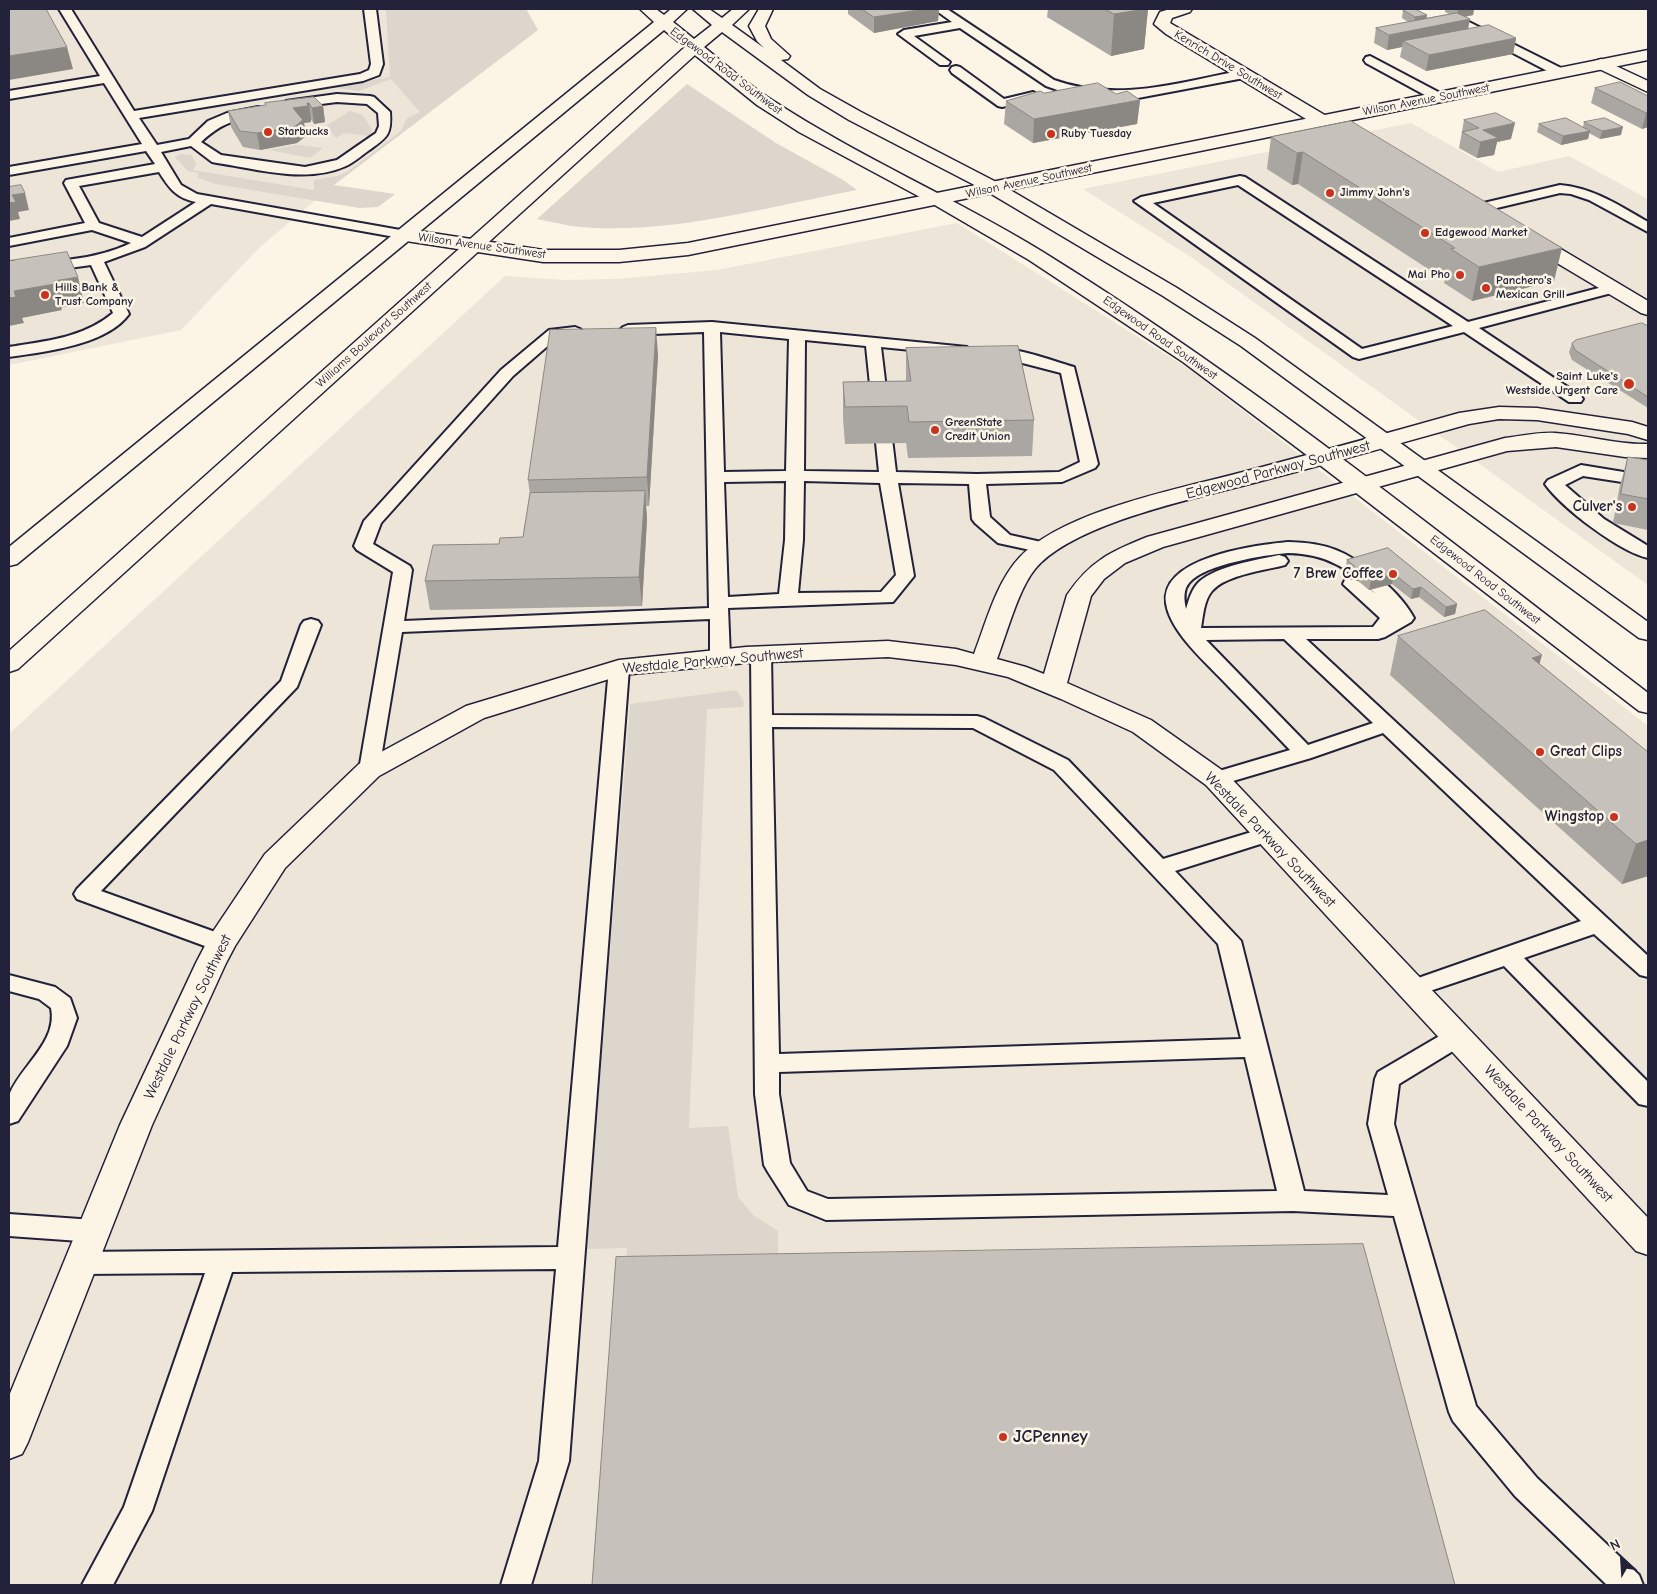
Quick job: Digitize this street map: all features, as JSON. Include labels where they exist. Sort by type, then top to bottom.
[{"type":"main road","name":"Edgewood Road Southwest","points":[[647,9],[693,48],[780,113],[939,200],[1036,256],[1190,358],[1362,485],[1648,705]]},
{"type":"main road","points":[[9,559],[406,236],[680,9]]},
{"type":"main road","points":[[700,9],[814,92],[994,188],[1161,287],[1240,337],[1648,632]]},
{"type":"main road","name":"Williams Boulevard Southwest","points":[[9,664],[693,48],[742,9]]},
{"type":"main road","points":[[766,9],[758,26],[765,40],[785,59],[814,92]]},
{"type":"main road","name":"Kenrich Drive Southwest","points":[[1185,9],[1164,15],[1162,24],[1244,74],[1326,120],[1350,131]]},
{"type":"main road","name":"Wilson Avenue Southwest","points":[[406,236],[544,256],[619,256],[688,249],[939,200],[1648,55]]},
{"type":"main road","points":[[1601,64],[1648,87]]},
{"type":"main road","points":[[1464,198],[1648,309]]},
{"type":"main road","name":"Edgewood Parkway Southwest","points":[[982,664],[1018,580],[1027,564],[1044,548],[1082,528],[1141,507],[1467,418],[1500,412],[1537,414],[1632,428],[1648,434]]},
{"type":"main road","points":[[1054,686],[1079,595],[1096,574],[1117,558],[1155,542],[1506,445],[1532,440],[1557,440],[1635,452],[1648,450]]},
{"type":"main road","name":"Westdale Parkway Southwest","points":[[9,1442],[136,1125],[221,943],[275,861],[369,770],[475,712],[619,668],[761,654],[888,649],[956,657],[1017,672],[1054,686],[1142,726],[1216,779],[1648,1241]]},
{"type":"lane","points":[[66,9],[176,188],[193,197],[406,236]]},
{"type":"lane","points":[[132,116],[363,78],[375,72],[377,64],[370,9]]},
{"type":"lane","points":[[940,9],[1050,83],[1068,90],[1109,96],[1138,94],[1244,74]]},
{"type":"lane","points":[[944,62],[904,34],[962,24]]},
{"type":"lane","points":[[1469,26],[1561,73]]},
{"type":"lane","points":[[1469,39],[1487,35]]},
{"type":"lane","points":[[1370,60],[1438,97]]},
{"type":"lane","points":[[956,70],[1002,102],[1068,90]]},
{"type":"lane","points":[[9,95],[109,78]]},
{"type":"lane","points":[[9,171],[193,142],[214,124],[232,116],[274,112],[337,98],[370,100],[384,112],[385,126],[382,135],[342,163],[326,168],[305,171],[217,159],[193,142]]},
{"type":"lane","points":[[93,226],[71,183],[163,167]]},
{"type":"lane","points":[[1575,399],[1466,327],[1240,180],[1141,201],[1359,354],[1466,327],[1614,288]]},
{"type":"lane","points":[[1480,208],[1560,189],[1571,189],[1584,193],[1648,228]]},
{"type":"lane","points":[[9,275],[130,249],[208,200]]},
{"type":"lane","points":[[9,242],[93,226],[142,242]]},
{"type":"lane","points":[[9,352],[78,338],[112,323],[120,314],[95,258]]},
{"type":"lane","points":[[9,266],[47,268]]},
{"type":"lane","points":[[712,327],[720,657]]},
{"type":"lane","points":[[613,331],[712,327],[1007,354],[1068,370],[1089,464],[1062,477],[977,479],[795,476],[716,477]]},
{"type":"lane","points":[[369,770],[403,570],[363,546],[373,520],[507,373],[554,333],[593,332]]},
{"type":"lane","points":[[788,600],[794,540],[797,335]]},
{"type":"lane","points":[[393,627],[719,608],[788,600],[886,598],[905,576],[888,478],[873,342]]},
{"type":"lane","points":[[1648,481],[1580,470],[1554,484],[1572,504],[1617,537],[1648,553]]},
{"type":"lane","points":[[977,479],[981,519],[1004,539],[1044,548]]},
{"type":"lane","points":[[1190,634],[1378,633],[1404,618],[1398,606],[1386,593],[1349,562],[1329,552],[1302,547],[1273,549],[1243,555],[1209,565],[1189,574],[1180,582],[1174,595],[1178,616],[1190,634],[1304,753]]},
{"type":"lane","points":[[221,943],[85,894],[290,682],[311,625]]},
{"type":"lane","points":[[1289,634],[1648,970]]},
{"type":"lane","points":[[761,654],[766,1063],[768,1094],[776,1165],[798,1198],[826,1210],[1293,1201],[1404,1206]]},
{"type":"lane","points":[[516,1585],[554,1461],[619,668]]},
{"type":"lane","points":[[762,721],[977,722],[1061,765],[1229,941],[1293,1201]]},
{"type":"lane","points":[[1216,779],[1304,753],[1387,725]]},
{"type":"lane","points":[[1159,868],[1268,834]]},
{"type":"lane","points":[[1412,988],[1598,924]]},
{"type":"lane","points":[[1507,955],[1648,1097]]},
{"type":"lane","points":[[9,983],[47,993],[62,1004],[64,1018],[58,1040],[9,1114]]},
{"type":"lane","points":[[1457,1037],[1387,1079],[1381,1124],[1463,1412],[1526,1487],[1628,1585]]},
{"type":"lane","points":[[766,1063],[1255,1048]]},
{"type":"lane","points":[[9,1225],[94,1231]]},
{"type":"lane","points":[[81,1263],[570,1258]]},
{"type":"lane","points":[[98,1585],[137,1511],[222,1262]]},
{"type":"shaded area","points":[[9,9],[526,9],[538,30],[333,185],[258,249],[181,330],[9,365]]},
{"type":"shaded area","points":[[386,9],[526,9],[538,30],[334,185],[395,194],[378,207],[359,208],[216,184],[198,178],[198,173],[188,171],[175,157],[181,154],[192,155],[196,165],[193,170],[314,190],[314,180],[337,176],[347,172],[401,131],[407,118],[420,112],[391,79],[359,91],[330,87],[390,77]]},
{"type":"shaded area","points":[[687,84],[776,143],[843,180],[857,190],[751,212],[678,224],[606,228],[571,226],[537,219]]},
{"type":"shaded area","points":[[350,111],[363,115],[372,130],[369,136],[344,133],[336,138],[326,126]]},
{"type":"shaded area","points":[[1411,123],[1498,172],[1569,156],[1648,199],[1648,585],[1191,257],[1083,189]]},
{"type":"shaded area","points":[[296,145],[323,148],[310,158],[269,150]]},
{"type":"shaded area","points":[[957,223],[1192,371],[1648,726],[1648,1585],[9,1585],[9,734],[505,276],[566,280],[616,279],[717,270]]},
{"type":"shaded area","points":[[736,690],[744,702],[743,707],[707,709],[689,1128],[728,1126],[738,1197],[753,1215],[778,1231],[778,1265],[626,1267],[627,1248],[586,1249],[630,704]]},
{"type":"building","points":[[9,9],[46,9],[67,47],[9,56]]},
{"type":"building","points":[[862,9],[925,9],[874,17]]},
{"type":"building","points":[[1105,9],[1145,9],[1114,14]]},
{"type":"building","points":[[1415,9],[1427,15],[1415,17],[1403,10]]},
{"type":"building","points":[[1457,13],[1470,19],[1389,35],[1376,28]]},
{"type":"building","points":[[1489,25],[1516,38],[1429,55],[1403,41]]},
{"type":"building","points":[[1620,82],[1648,96],[1648,112],[1646,113],[1595,88]]},
{"type":"building","points":[[1098,83],[1116,94],[1127,91],[1140,100],[1034,119],[1006,101],[1040,91],[1044,93]]},
{"type":"building","points":[[314,97],[323,106],[312,108],[307,103],[308,106],[293,108],[303,120],[294,127],[257,133],[240,131],[228,111],[266,105],[265,103]]},
{"type":"building","points":[[1496,113],[1515,123],[1483,130],[1498,138],[1480,142],[1462,132],[1479,128],[1464,120]]},
{"type":"building","points":[[1566,118],[1590,131],[1563,136],[1539,124]]},
{"type":"building","points":[[1605,118],[1623,127],[1602,131],[1584,122]]},
{"type":"building","points":[[1351,121],[1562,248],[1479,267],[1451,249],[1455,248],[1303,152],[1297,153],[1271,137]]},
{"type":"building","points":[[21,185],[25,193],[12,195],[16,202],[9,203],[9,187]]},
{"type":"building","points":[[67,252],[78,277],[54,281],[55,284],[14,291],[16,297],[9,298],[9,261]]},
{"type":"building","name":"Saint Luke's Westside Urgent Care","points":[[1642,323],[1648,326],[1648,397],[1575,350],[1572,343],[1576,340]]},
{"type":"building","points":[[656,328],[647,477],[528,480],[550,330]]},
{"type":"building","points":[[1018,346],[1034,420],[909,422],[907,406],[845,407],[843,382],[911,381],[906,348]]},
{"type":"building","points":[[1628,457],[1648,460],[1648,499],[1621,494]]},
{"type":"building","points":[[645,491],[639,577],[425,581],[433,545],[499,544],[500,538],[523,537],[530,493]]},
{"type":"building","points":[[1388,548],[1457,604],[1446,607],[1421,587],[1413,589],[1394,574],[1371,580],[1347,560]]},
{"type":"building","points":[[1485,610],[1542,655],[1532,658],[1648,752],[1648,840],[1636,844],[1398,636]]},
{"type":"building","name":"JCPenney","points":[[1363,1244],[1455,1585],[592,1585],[616,1257]]},
{"type":"place","name":"Starbucks","points":[[268,132]]},
{"type":"place","name":"Ruby Tuesday","points":[[1051,134]]},
{"type":"place","name":"Jimmy John's","points":[[1330,193]]},
{"type":"place","name":"Edgewood Market","points":[[1425,233]]},
{"type":"place","name":"Mai Pho","points":[[1460,275]]},
{"type":"place","name":"Panchero's Mexican Grill","points":[[1486,288]]},
{"type":"place","name":"Hills Bank & Trust Company","points":[[45,295]]},
{"type":"place","name":"Saint Luke's Westside Urgent Care","points":[[1629,384]]},
{"type":"place","name":"GreenState Credit Union","points":[[935,430]]},
{"type":"place","name":"Culver's","points":[[1632,507]]},
{"type":"place","name":"7 Brew Coffee","points":[[1393,574]]},
{"type":"place","name":"Great Clips","points":[[1540,752]]},
{"type":"place","name":"Wingstop","points":[[1614,817]]},
{"type":"place","name":"JCPenney","points":[[1003,1437]]}]
